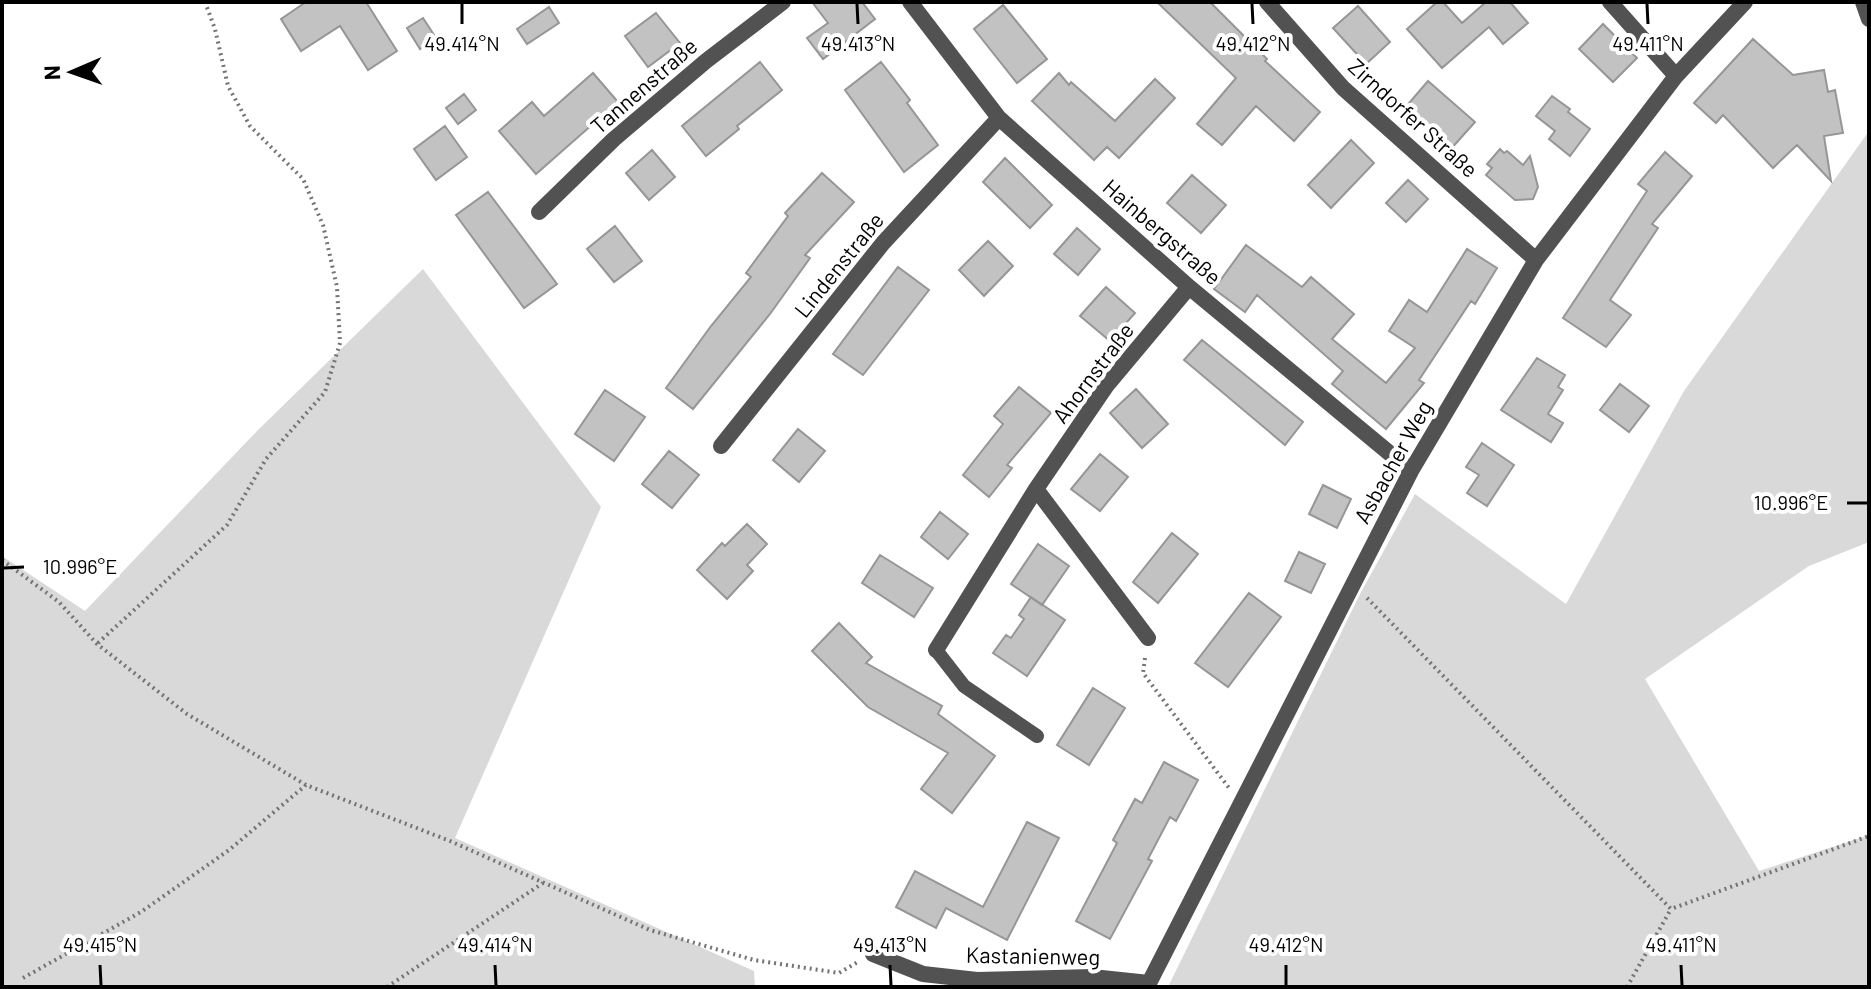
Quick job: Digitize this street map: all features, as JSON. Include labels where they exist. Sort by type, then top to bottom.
[{"type":"street","name":"Tannenstraße","points":[[539,212],[614,139],[706,61],[783,2]]},
{"type":"street","name":"Hainbergstraße","points":[[910,2],[999,118],[1189,287],[1411,471]]},
{"type":"street","name":"Zirndorfer Straße","points":[[1267,2],[1343,88],[1536,260]]},
{"type":"street","points":[[1610,2],[1676,76]]},
{"type":"street","name":"Asbacher Weg","points":[[1148,985],[1411,471],[1536,260],[1676,76],[1745,2]]},
{"type":"street","points":[[1863,2],[1869,19]]},
{"type":"street","name":"Lindenstraße","points":[[721,446],[883,243],[999,118]]},
{"type":"street","name":"Ahornstraße","points":[[936,650],[1036,489],[1107,385],[1189,287]]},
{"type":"street","points":[[1036,489],[1148,638]]},
{"type":"street","name":"Kastanienweg","points":[[873,954],[923,974],[975,983],[1092,977],[1148,985]]},
{"type":"lane","points":[[936,650],[964,686],[1037,736]]},
{"type":"path","points":[[97,644],[227,525],[266,459],[325,392],[340,343],[337,287],[323,225],[303,179],[250,126],[228,86],[215,29],[205,2]]},
{"type":"path","points":[[2,560],[59,602],[97,644],[187,714],[306,785],[450,841],[650,930],[754,960],[839,973],[873,954]]},
{"type":"path","points":[[1352,582],[1671,909]]},
{"type":"path","points":[[1148,638],[1143,673],[1240,803]]},
{"type":"path","points":[[23,978],[141,912],[229,850],[306,785]]},
{"type":"path","points":[[1627,987],[1671,909],[1869,836]]},
{"type":"path","points":[[387,987],[543,883]]},
{"type":"shaded area","points":[[1869,131],[1869,542],[1809,566],[1645,679],[1759,871],[1869,835],[1869,987],[1168,987],[1360,594],[1415,494],[1566,604],[1684,391]]},
{"type":"shaded area","points":[[423,269],[601,507],[455,838],[754,971],[755,987],[2,987],[2,556],[85,611],[258,430]]},
{"type":"building","points":[[306,2],[366,2],[397,51],[368,70],[340,26],[301,51],[281,19]]},
{"type":"building","points":[[812,2],[862,2],[875,19],[823,59],[807,38],[828,23]]},
{"type":"building","points":[[1157,2],[1210,2],[1267,59],[1265,61],[1320,112],[1294,141],[1256,106],[1222,145],[1197,124],[1236,78]]},
{"type":"building","points":[[1437,2],[1443,2],[1462,23],[1486,2],[1510,2],[1528,23],[1503,44],[1489,27],[1442,68],[1407,29]]},
{"type":"building","points":[[1003,5],[1047,59],[1017,83],[974,29]]},
{"type":"building","points":[[1358,6],[1390,42],[1366,64],[1333,28]]},
{"type":"building","points":[[549,7],[559,23],[527,44],[517,29]]},
{"type":"building","points":[[656,13],[680,43],[648,67],[625,36]]},
{"type":"building","points":[[423,18],[436,38],[420,49],[407,28]]},
{"type":"building","points":[[1603,24],[1637,58],[1613,82],[1579,49]]},
{"type":"building","points":[[1753,39],[1793,75],[1824,70],[1828,92],[1835,90],[1843,133],[1824,136],[1831,181],[1797,145],[1773,168],[1723,115],[1716,123],[1694,103]]},
{"type":"building","points":[[760,62],[782,90],[706,156],[682,126]]},
{"type":"building","points":[[881,62],[938,145],[904,172],[845,90]]},
{"type":"building","points":[[593,73],[618,102],[536,174],[499,131],[532,102],[544,116]]},
{"type":"building","points":[[1059,73],[1069,85],[1071,82],[1115,121],[1155,79],[1175,98],[1119,158],[1107,147],[1094,160],[1032,101]]},
{"type":"building","points":[[1428,81],[1475,122],[1450,150],[1404,109]]},
{"type":"building","points":[[464,94],[476,110],[458,124],[446,108]]},
{"type":"building","points":[[1552,96],[1590,129],[1570,156],[1549,139],[1555,131],[1536,116]]},
{"type":"building","points":[[445,126],[467,157],[436,180],[414,149]]},
{"type":"building","points":[[1351,140],[1374,163],[1331,208],[1308,185]]},
{"type":"building","points":[[1500,149],[1523,165],[1530,156],[1538,187],[1533,199],[1515,200],[1486,175],[1492,168],[1487,164]]},
{"type":"building","points":[[652,150],[675,177],[649,200],[626,173]]},
{"type":"building","points":[[1665,152],[1692,176],[1652,224],[1658,228],[1610,300],[1631,315],[1606,347],[1563,318],[1647,191],[1638,184]]},
{"type":"building","points":[[1005,158],[1052,205],[1030,228],[983,182]]},
{"type":"building","points":[[822,173],[854,202],[805,255],[810,258],[770,314],[693,409],[666,388],[751,277],[746,273],[788,216],[785,213]]},
{"type":"building","points":[[1192,175],[1226,205],[1201,233],[1167,203]]},
{"type":"building","points":[[1408,180],[1428,199],[1406,222],[1386,203]]},
{"type":"building","points":[[488,192],[557,284],[524,308],[456,215]]},
{"type":"building","points":[[615,226],[642,261],[614,282],[587,249]]},
{"type":"building","points":[[1077,228],[1100,249],[1078,275],[1054,254]]},
{"type":"building","points":[[988,241],[1013,266],[984,296],[959,270]]},
{"type":"building","points":[[1246,245],[1302,287],[1311,277],[1354,314],[1332,339],[1386,383],[1415,348],[1389,331],[1409,300],[1427,312],[1467,249],[1497,268],[1475,304],[1471,301],[1419,380],[1424,383],[1386,429],[1332,384],[1343,371],[1257,295],[1245,312],[1214,289]]},
{"type":"building","points":[[898,267],[929,290],[863,375],[833,354]]},
{"type":"building","points":[[1106,287],[1135,313],[1110,341],[1080,316]]},
{"type":"building","points":[[1202,340],[1303,422],[1285,445],[1184,360]]},
{"type":"building","points":[[1537,358],[1565,375],[1558,387],[1563,390],[1548,414],[1563,423],[1551,442],[1501,410]]},
{"type":"building","points":[[1620,384],[1649,406],[1629,432],[1600,410]]},
{"type":"building","points":[[1019,387],[1051,413],[1007,465],[1012,468],[989,497],[963,475],[1003,424],[994,416]]},
{"type":"building","points":[[1136,389],[1168,424],[1142,448],[1110,413]]},
{"type":"building","points":[[605,390],[645,417],[614,461],[575,434]]},
{"type":"building","points":[[798,429],[825,451],[799,482],[773,460]]},
{"type":"building","points":[[1482,443],[1514,465],[1487,506],[1467,493],[1479,475],[1466,467]]},
{"type":"building","points":[[669,451],[699,475],[672,508],[642,484]]},
{"type":"building","points":[[1100,454],[1128,477],[1100,511],[1071,489]]},
{"type":"building","points":[[1323,485],[1351,499],[1337,528],[1309,514]]},
{"type":"building","points":[[940,512],[968,534],[948,559],[921,537]]},
{"type":"building","points":[[747,524],[767,544],[747,565],[753,571],[727,599],[697,570],[722,543],[725,546]]},
{"type":"building","points":[[1172,533],[1198,554],[1158,603],[1133,582]]},
{"type":"building","points":[[1038,544],[1069,566],[1042,605],[1011,584]]},
{"type":"building","points":[[1299,552],[1325,564],[1311,593],[1285,581]]},
{"type":"building","points":[[880,555],[933,588],[914,617],[862,583]]},
{"type":"building","points":[[1249,593],[1281,617],[1228,687],[1195,663]]},
{"type":"building","points":[[1031,597],[1065,620],[1027,676],[993,653],[1006,635],[1011,638],[1024,619],[1019,615]]},
{"type":"building","points":[[839,623],[872,657],[866,663],[942,706],[938,714],[995,756],[952,813],[921,789],[948,753],[868,707],[812,651]]},
{"type":"building","points":[[1093,688],[1125,708],[1089,765],[1057,745]]},
{"type":"building","points":[[1164,762],[1198,780],[1176,821],[1170,817],[1148,859],[1152,861],[1110,939],[1076,921],[1117,843],[1113,840],[1135,799],[1142,803]]},
{"type":"building","points":[[1027,822],[1059,838],[1007,940],[946,908],[936,928],[896,907],[915,871],[983,907]]}]
